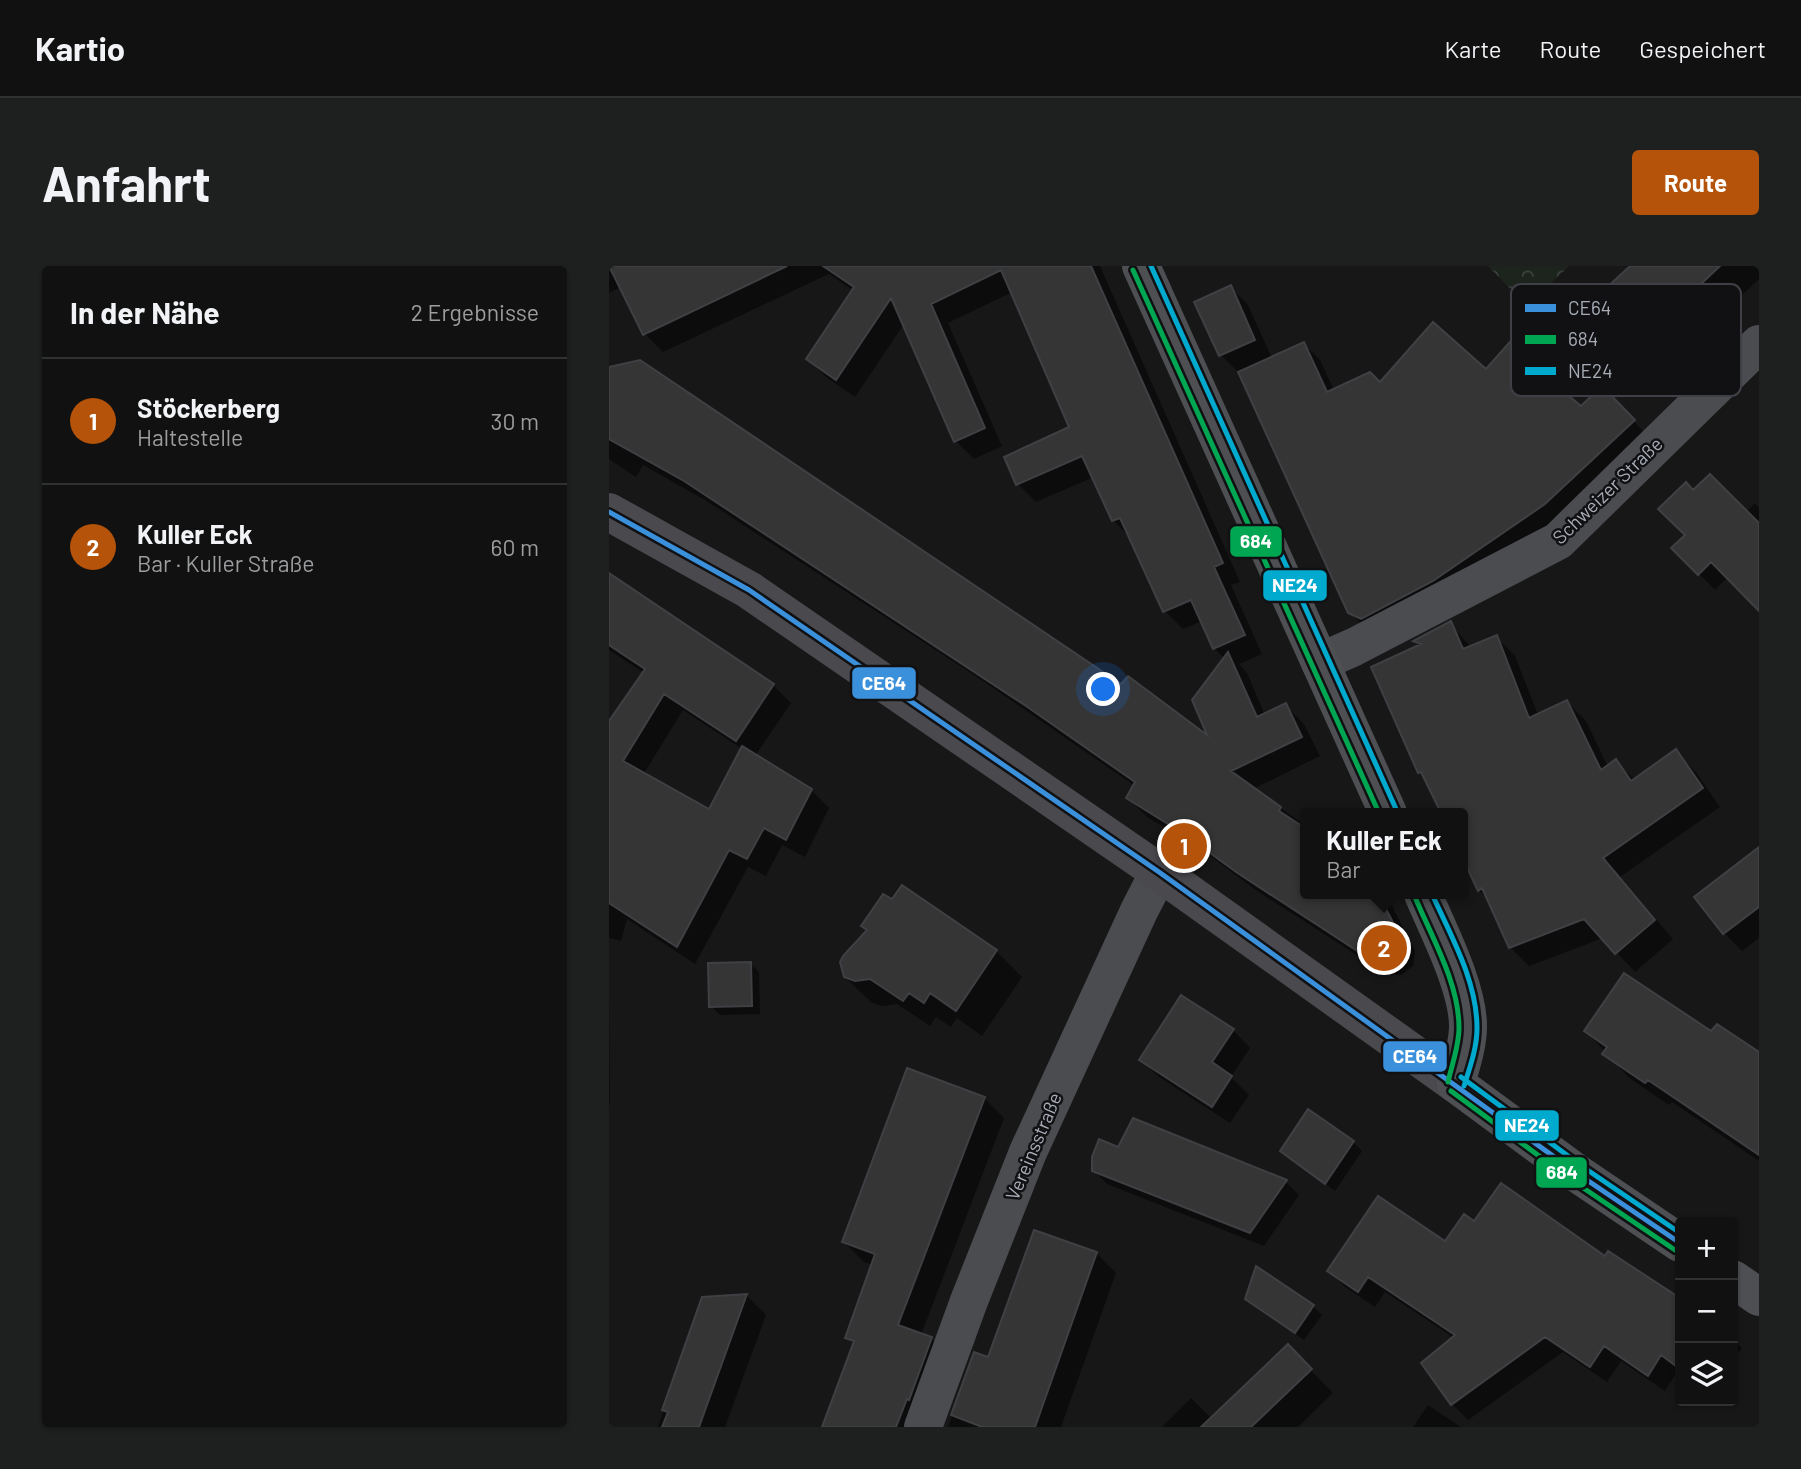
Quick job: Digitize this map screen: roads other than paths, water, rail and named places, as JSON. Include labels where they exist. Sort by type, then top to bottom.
[{"type":"main road","points":[[1141,266],[1386,808]]},
{"type":"main road","points":[[609,512],[749,590],[1159,872],[1579,1174],[1675,1240]]},
{"type":"main road","points":[[1425,899],[1463,993],[1468,1024],[1465,1052],[1456,1084]]},
{"type":"main road","points":[[1734,1280],[1759,1297]]},
{"type":"street","name":"Schweizer Straße","points":[[1741,362],[1759,344]]},
{"type":"street","name":"Schweizer Straße","points":[[1320,662],[1558,541],[1706,396]]},
{"type":"street","name":"Vereinsstraße","points":[[923,1427],[1028,1152],[1159,872]]},
{"type":"place","name":"Stöckerberg","points":[[1184,846]]},
{"type":"place","name":"Kuller Eck","points":[[1384,948]]}]
